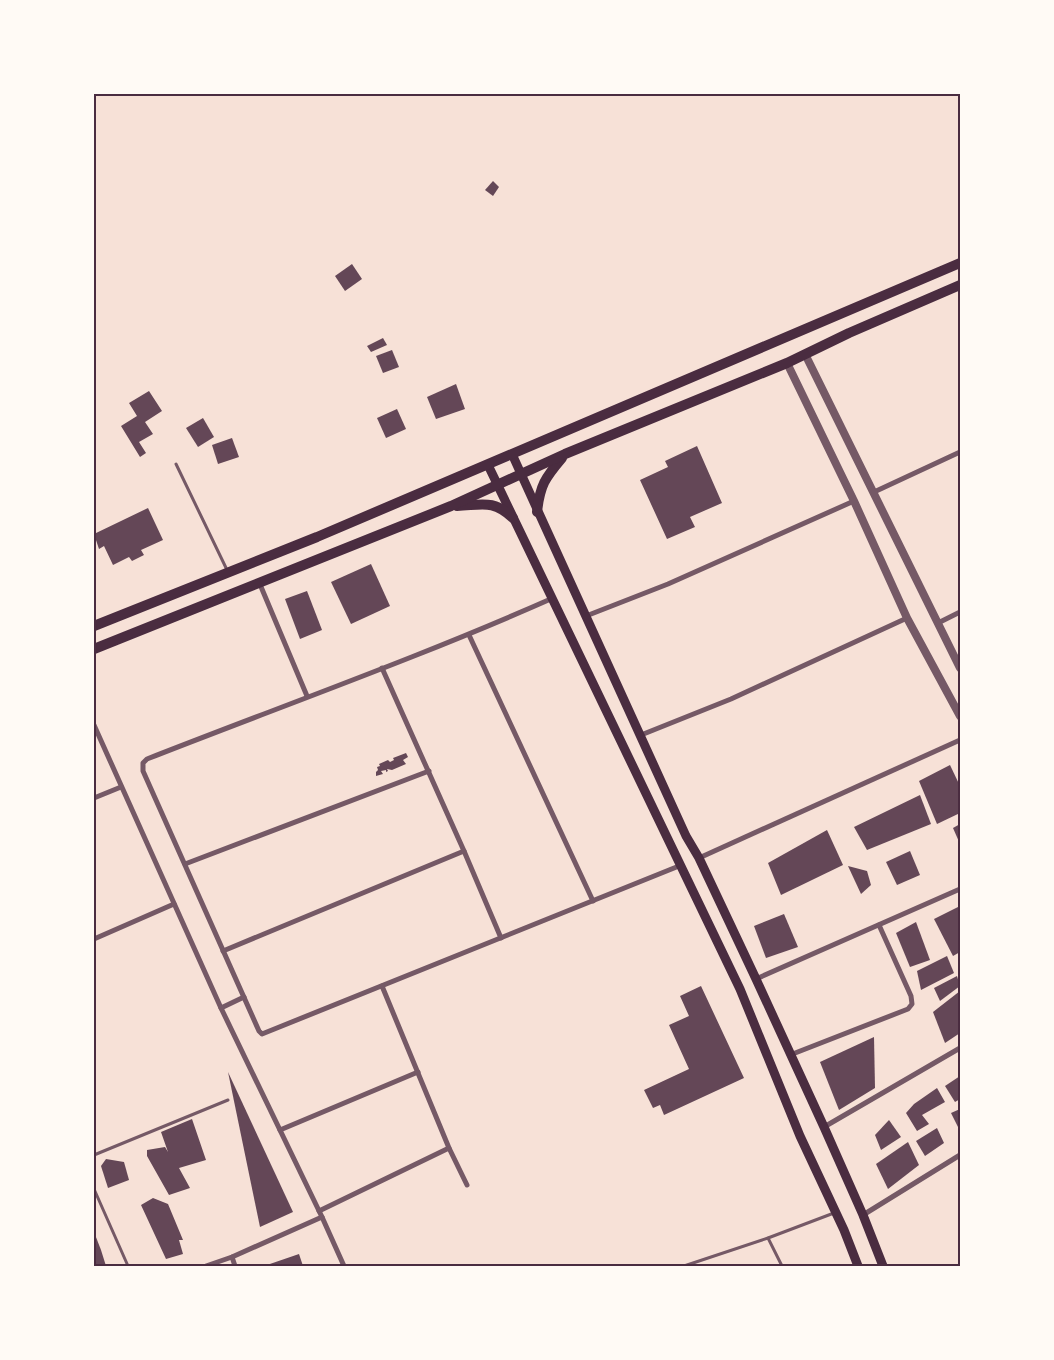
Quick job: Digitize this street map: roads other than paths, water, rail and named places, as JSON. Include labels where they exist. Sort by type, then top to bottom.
[{"type":"main road","points":[[94,626],[317,537],[960,263]]},
{"type":"main road","points":[[94,649],[451,506],[565,454],[787,363],[849,333],[960,285]]},
{"type":"main road","points":[[512,454],[686,836],[699,858],[756,978],[863,1215],[883,1266]]},
{"type":"main road","points":[[537,512],[538,497],[545,479],[565,454]]},
{"type":"main road","points":[[488,465],[740,990],[800,1136],[836,1212],[858,1266]]},
{"type":"main road","points":[[451,506],[492,504],[502,508],[513,518]]},
{"type":"street","points":[[805,354],[960,668]]},
{"type":"street","points":[[787,363],[854,500],[907,618],[960,716]]},
{"type":"street","points":[[874,492],[960,452]]},
{"type":"street","points":[[586,616],[668,584],[854,500]]},
{"type":"street","points":[[259,582],[307,696]]},
{"type":"street","points":[[553,598],[469,635],[147,759],[143,764],[143,771],[259,1031],[262,1034],[679,866]]},
{"type":"street","points":[[938,623],[960,612]]},
{"type":"street","points":[[641,735],[731,699],[907,618]]},
{"type":"street","points":[[469,635],[593,901]]},
{"type":"street","points":[[382,668],[501,938]]},
{"type":"street","points":[[94,726],[220,1008],[344,1266]]},
{"type":"street","points":[[699,858],[960,740]]},
{"type":"street","points":[[185,864],[429,771]]},
{"type":"street","points":[[94,798],[121,786]]},
{"type":"street","points":[[223,951],[464,851]]},
{"type":"street","points":[[756,978],[960,889]]},
{"type":"street","points":[[94,939],[174,904]]},
{"type":"street","points":[[790,1056],[908,1009],[912,1004],[911,996],[879,925]]},
{"type":"street","points":[[382,986],[449,1148],[467,1185]]},
{"type":"street","points":[[220,1008],[244,997]]},
{"type":"street","points":[[824,1127],[960,1048]]},
{"type":"street","points":[[280,1130],[418,1072]]},
{"type":"street","points":[[319,1211],[449,1148]]},
{"type":"street","points":[[863,1215],[960,1155]]},
{"type":"street","points":[[206,1266],[232,1257],[322,1217]]},
{"type":"street","points":[[232,1257],[236,1266]]},
{"type":"lane","points":[[176,464],[228,572]]},
{"type":"lane","points":[[94,1154],[228,1100]]},
{"type":"lane","points":[[94,1188],[128,1266]]},
{"type":"lane","points":[[684,1266],[768,1238],[836,1212]]},
{"type":"lane","points":[[768,1238],[782,1266]]}]
